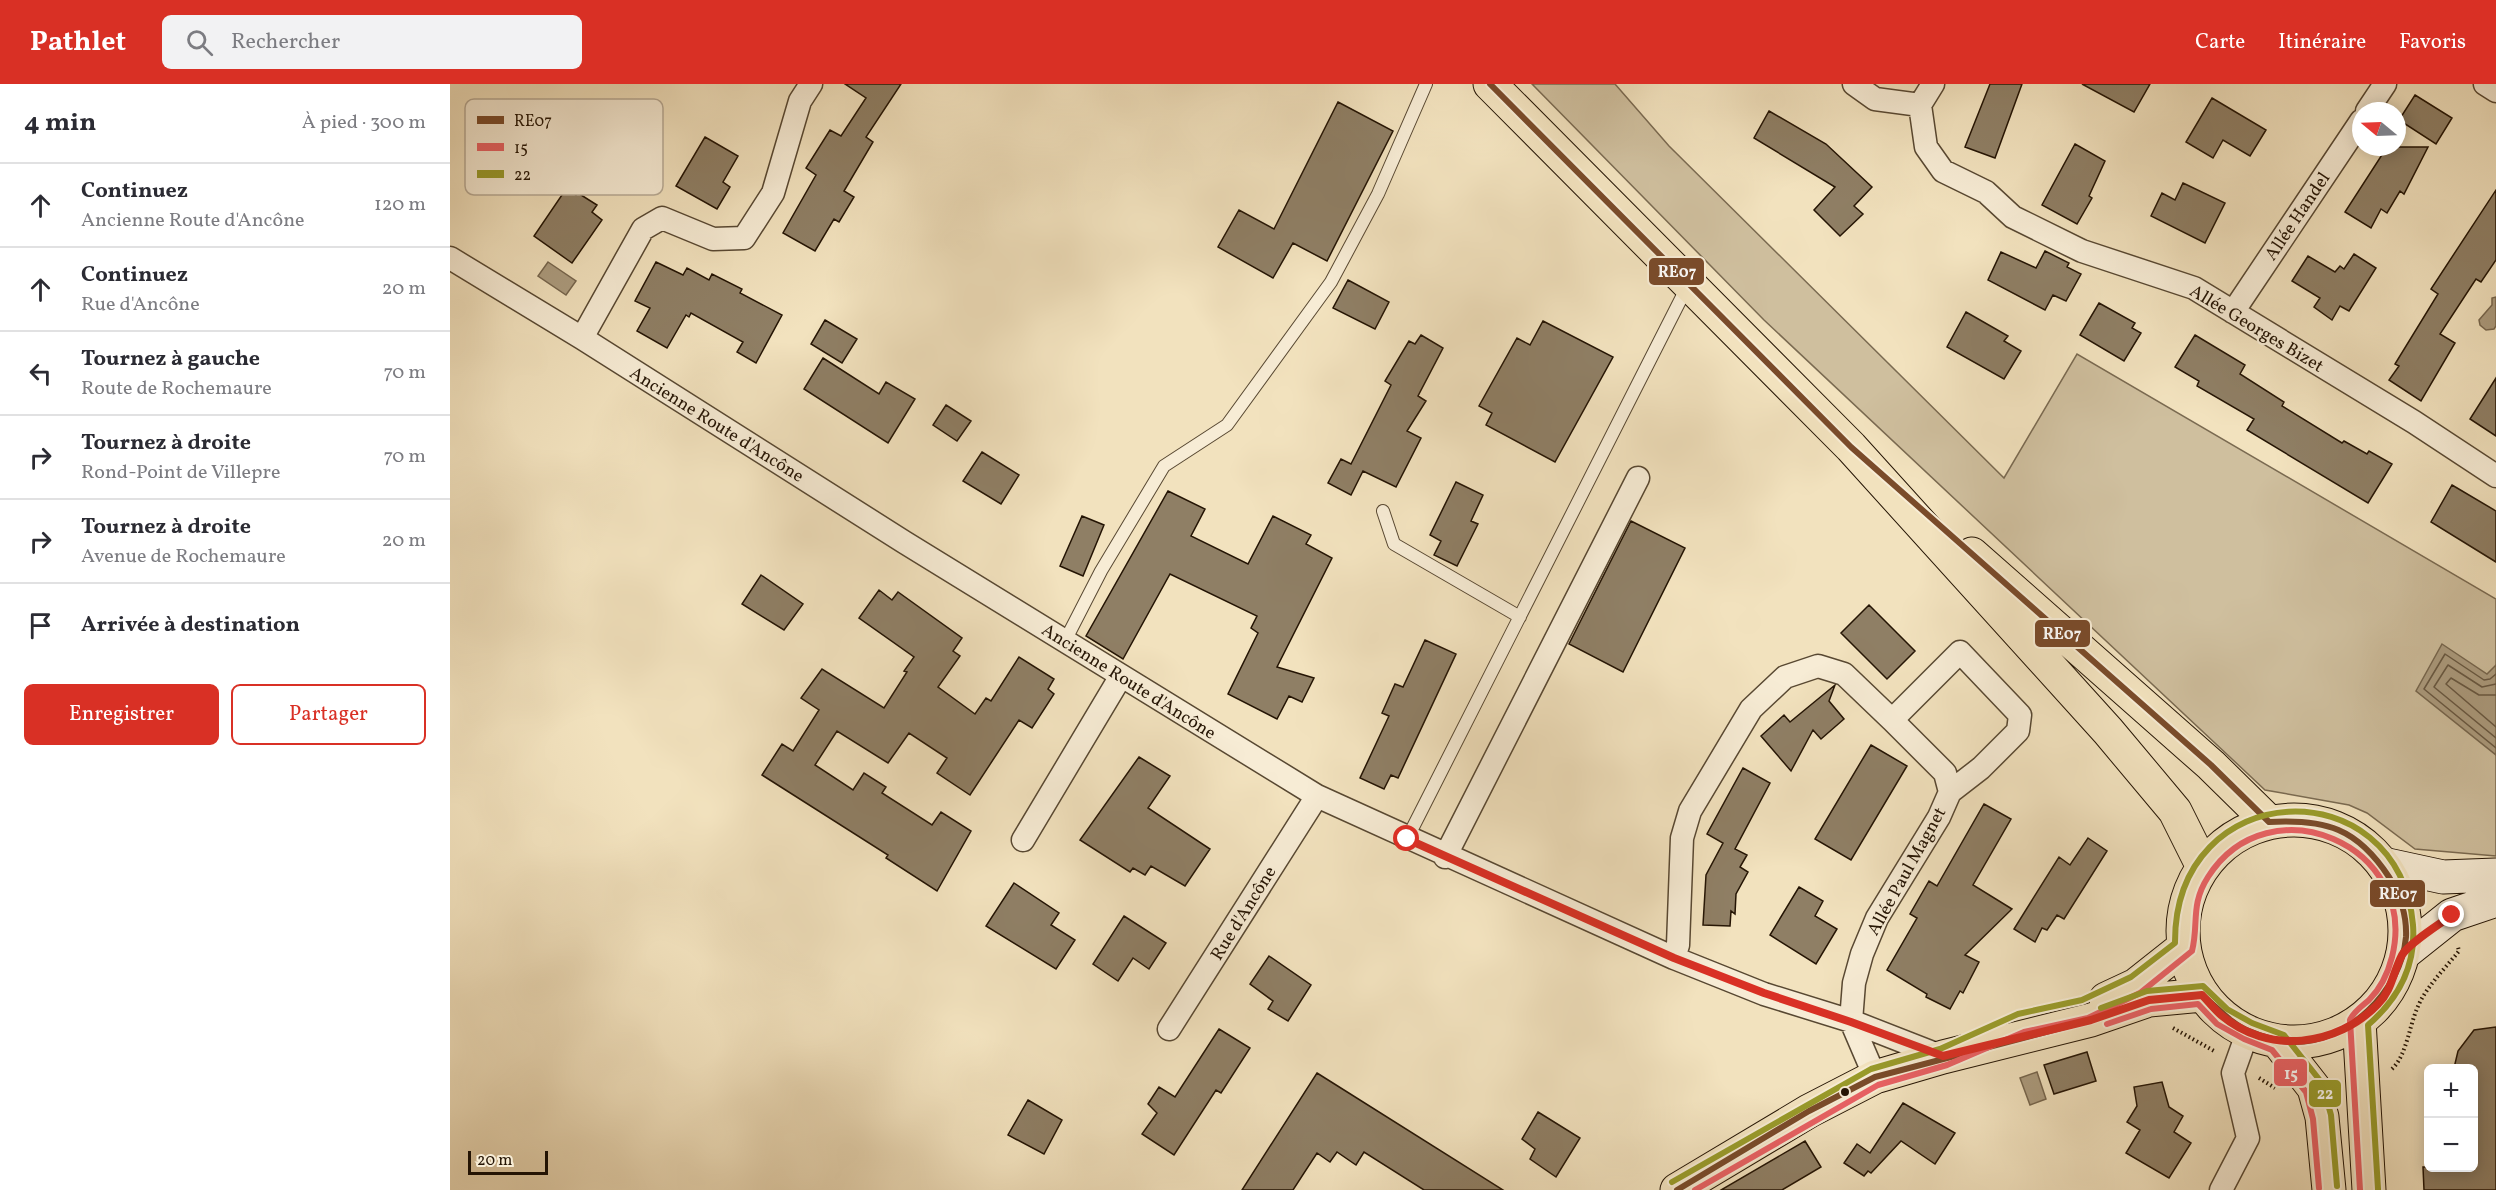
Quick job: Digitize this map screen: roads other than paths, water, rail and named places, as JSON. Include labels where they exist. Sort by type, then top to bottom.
[{"type":"main road","points":[[1490,84],[1851,447],[2100,722],[2153,785],[2175,812],[2203,867]]},
{"type":"main road","points":[[1851,447],[2211,765],[2269,822]]},
{"type":"main road","points":[[2301,820],[2332,826],[2361,841],[2383,864],[2398,892],[2405,922],[2403,954],[2394,980],[2380,1003],[2359,1021],[2334,1035],[2307,1042],[2278,1042],[2247,1031],[2221,1016],[2202,995],[2190,972],[2184,947],[2186,910],[2190,892],[2203,867],[2221,847],[2244,832],[2269,822],[2301,820]]},
{"type":"main road","points":[[1943,1056],[2021,1023],[2085,1009],[2136,985],[2184,947]]},
{"type":"main road","points":[[1677,1190],[1809,1111],[1875,1077],[1943,1056],[2091,1020],[2149,1000],[2202,995]]},
{"type":"main road","points":[[2359,1021],[2369,1190]]},
{"type":"main road","points":[[2278,1042],[2314,1088],[2322,1117],[2329,1190]]},
{"type":"street","points":[[582,338],[644,229],[662,218],[713,239],[744,238],[772,193],[800,101],[811,84]]},
{"type":"street","points":[[1854,84],[1875,99],[1920,105],[1933,84]]},
{"type":"street","points":[[2373,102],[2385,84]]},
{"type":"street","points":[[2485,84],[2496,91]]},
{"type":"street","name":"Allée Georges Bizet","points":[[1920,105],[1926,147],[1943,171],[1986,192],[2013,217],[2082,251],[2194,288],[2414,422],[2496,476]]},
{"type":"street","name":"Allée Handel","points":[[2233,312],[2352,134]]},
{"type":"street","name":"Ancienne Route d'Ancône","points":[[450,258],[582,338],[904,542],[1317,796],[1407,839],[1674,958],[1764,993],[1851,1022]]},
{"type":"street","points":[[1445,856],[1638,478]]},
{"type":"street","name":"Allée Paul Magnet","points":[[1851,1022],[1854,983],[1862,954],[1877,918],[1939,818],[1950,792],[1982,768],[2018,731],[2020,715],[1960,652],[1892,720]]},
{"type":"street","name":"Allée Paul Magnet","points":[[1674,958],[1678,945],[1682,838],[1690,811],[1751,709],[1785,677],[1818,666],[1844,674],[1945,773],[1950,792]]},
{"type":"street","points":[[1023,840],[1121,676]]},
{"type":"street","name":"Rue d'Ancône","points":[[1169,1029],[1317,796]]},
{"type":"street","points":[[2383,864],[2444,877],[2496,875]]},
{"type":"street","points":[[2403,954],[2452,915],[2496,900]]},
{"type":"street","points":[[1851,1022],[1943,1056]]},
{"type":"street","points":[[1851,1022],[1875,1077]]},
{"type":"street","points":[[2220,1190],[2248,1138],[2233,1073],[2247,1031]]},
{"type":"lane","points":[[1065,641],[1101,571],[1164,466],[1227,425],[1331,282],[1378,194],[1426,84]]},
{"type":"lane","points":[[1407,839],[1689,284]]},
{"type":"lane","points":[[1383,511],[1394,544],[1520,617]]},
{"type":"water","points":[[548,262],[576,281],[566,295],[538,276]]},
{"type":"water","points":[[2496,297],[2496,326],[2494,329],[2486,330],[2480,325],[2479,320],[2492,305],[2492,298]]},
{"type":"water","points":[[2442,644],[2487,674],[2496,665],[2496,755],[2416,691]]},
{"type":"water","points":[[2037,1072],[2046,1099],[2030,1105],[2020,1078]]}]
